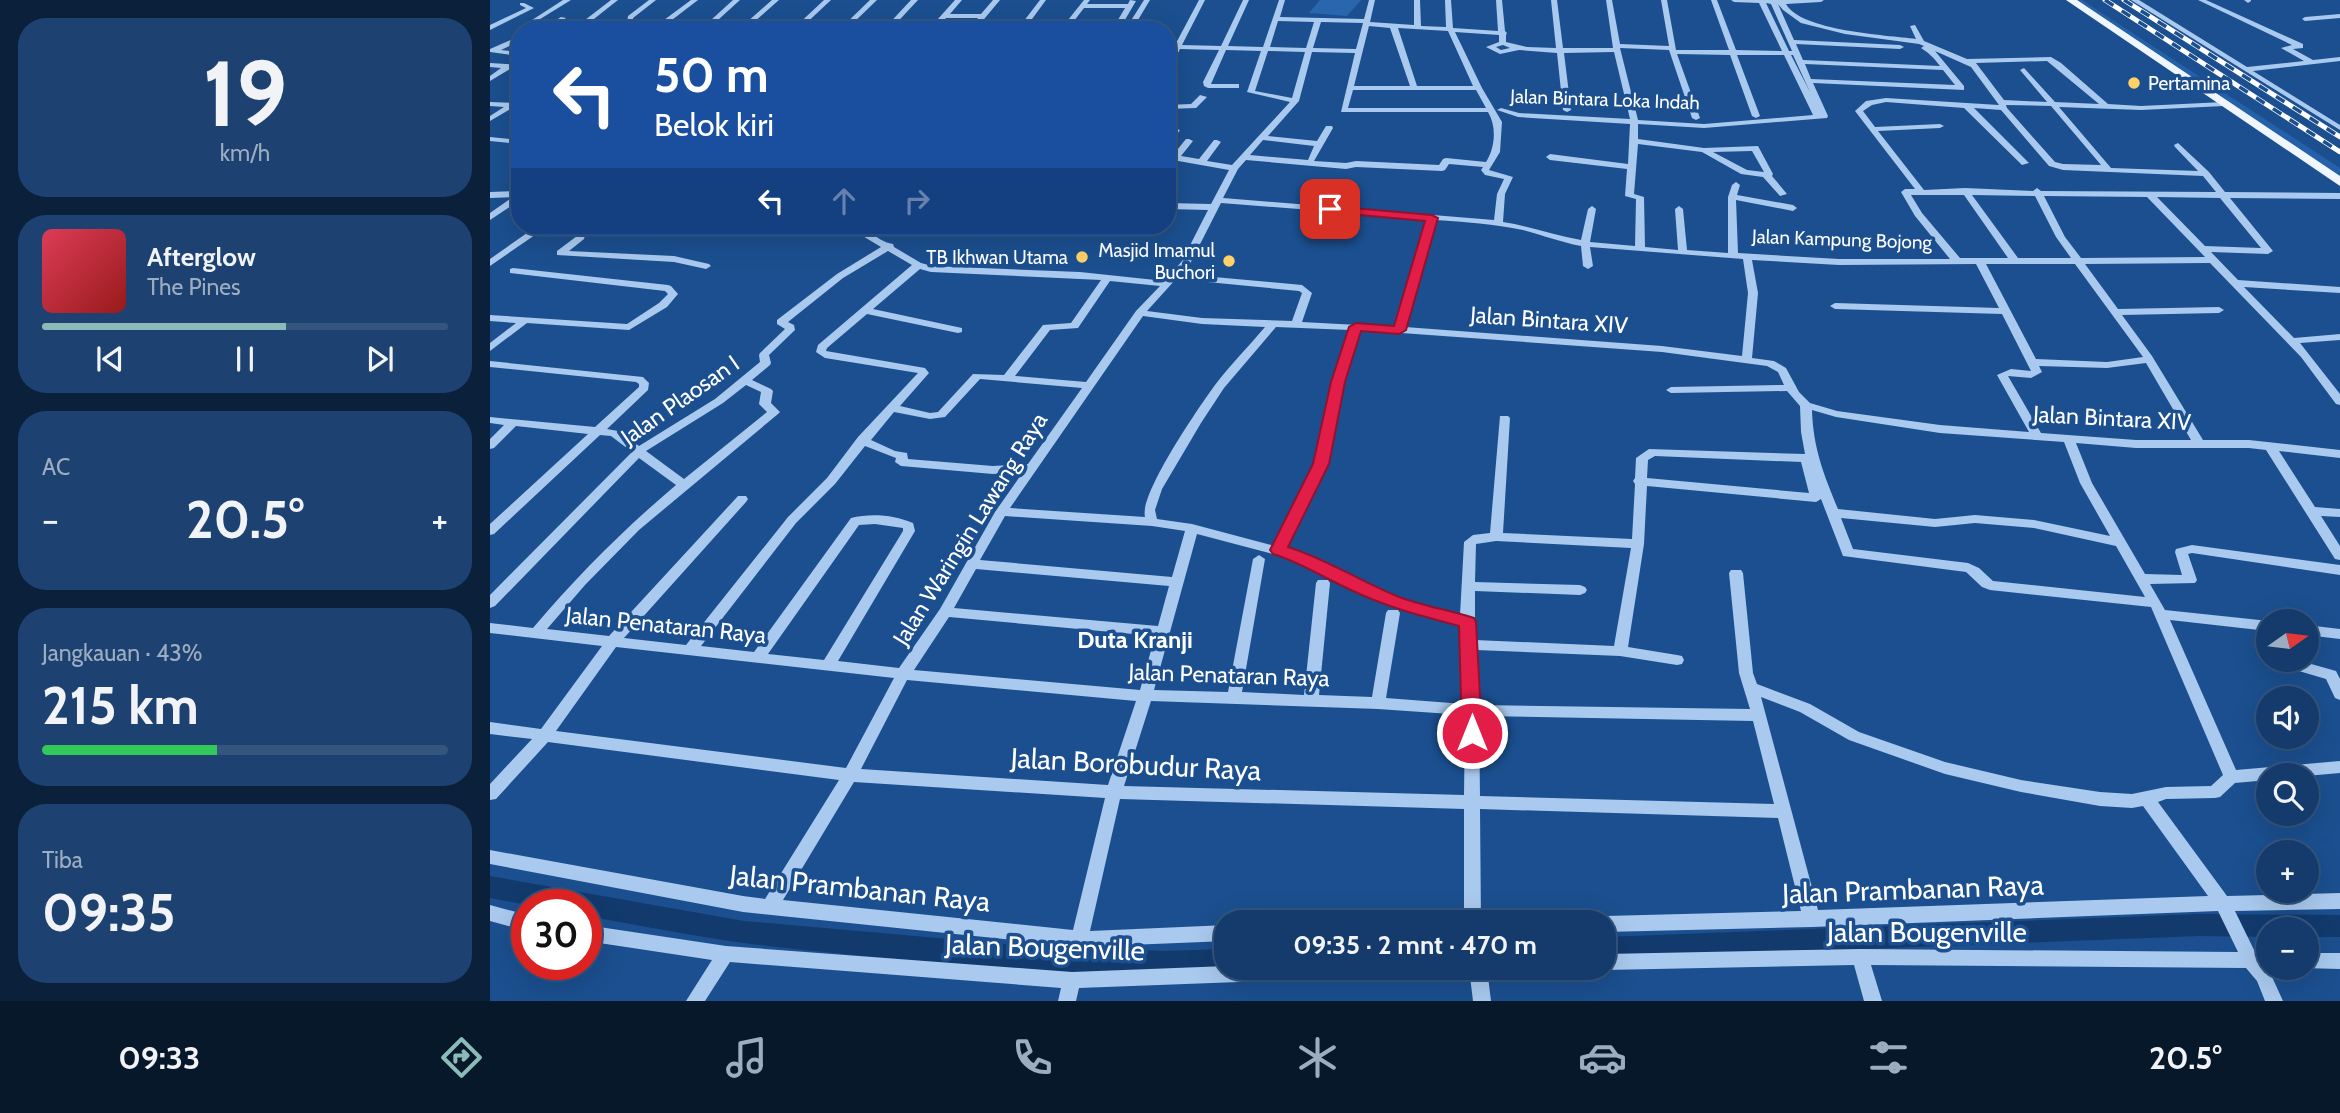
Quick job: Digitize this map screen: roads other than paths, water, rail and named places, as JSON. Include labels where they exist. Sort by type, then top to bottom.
[{"type":"main road","points":[[2071,0],[2340,182]]},
{"type":"main road","points":[[2082,0],[2340,168]]},
{"type":"street","points":[[535,20],[568,0]]},
{"type":"street","points":[[587,21],[615,0]]},
{"type":"street","points":[[629,21],[630,17],[653,0]]},
{"type":"street","points":[[667,21],[695,0]]},
{"type":"street","points":[[714,21],[737,0]]},
{"type":"street","points":[[752,21],[776,0]]},
{"type":"street","points":[[805,21],[828,0]]},
{"type":"street","points":[[852,21],[874,0]]},
{"type":"street","points":[[895,21],[915,0]]},
{"type":"street","points":[[939,21],[959,0]]},
{"type":"street","points":[[979,21],[997,0]]},
{"type":"street","points":[[1027,21],[1044,0]]},
{"type":"street","points":[[1134,21],[1147,0]]},
{"type":"street","points":[[1176,39],[1202,0]]},
{"type":"street","points":[[1236,86],[1207,86],[1245,0]]},
{"type":"street","points":[[1282,0],[1251,92],[1295,101]]},
{"type":"street","points":[[1372,0],[1351,88],[1343,108],[1347,111],[1489,110],[1498,122],[1496,152],[1486,172],[1509,177],[1501,194],[1498,223]]},
{"type":"street","points":[[1417,0],[1418,27]]},
{"type":"street","points":[[1448,0],[1450,29]]},
{"type":"street","points":[[1499,0],[1503,43]]},
{"type":"street","points":[[1553,0],[1566,110]]},
{"type":"street","points":[[1609,0],[1633,117],[1634,141],[1629,196],[1640,197],[1640,248]]},
{"type":"street","points":[[1664,0],[1673,52],[1696,118]]},
{"type":"street","points":[[1714,0],[1756,116]]},
{"type":"street","points":[[1734,0],[1821,0]]},
{"type":"street","points":[[2134,0],[2340,128]]},
{"type":"street","points":[[2201,0],[2300,46],[2285,48],[2312,62]]},
{"type":"street","points":[[490,28],[531,8],[525,2]]},
{"type":"street","points":[[1762,2],[1785,53],[1819,114]]},
{"type":"street","points":[[1779,2],[1787,31],[1811,81],[1819,114]]},
{"type":"street","points":[[1779,2],[1799,19],[1814,26],[1921,42],[1974,65],[2002,105],[2052,164],[2063,167],[2106,168],[2113,171],[2206,174]]},
{"type":"street","points":[[1070,21],[1085,3],[1132,3]]},
{"type":"street","points":[[1121,21],[1132,3]]},
{"type":"street","points":[[944,16],[983,16]]},
{"type":"street","points":[[2305,19],[2340,16]]},
{"type":"street","points":[[558,21],[563,18]]},
{"type":"street","points":[[1276,19],[1318,19],[1504,33]]},
{"type":"street","points":[[1140,313],[1186,262],[1234,168],[1295,101],[1318,19]]},
{"type":"street","points":[[1393,25],[1414,87]]},
{"type":"street","points":[[1913,26],[1921,42]]},
{"type":"street","name":"Jalan Bintara Loka Indah","points":[[1450,29],[1489,110]]},
{"type":"street","points":[[1787,31],[1845,44]]},
{"type":"street","points":[[511,42],[493,51],[511,53]]},
{"type":"street","points":[[1792,42],[1928,48],[1961,88],[1811,81]]},
{"type":"street","points":[[1517,48],[1503,43],[1490,47],[1500,52],[1517,48],[1797,53]]},
{"type":"street","points":[[1176,47],[1358,51]]},
{"type":"street","points":[[1965,61],[2048,59],[2107,107]]},
{"type":"street","points":[[2246,69],[2340,59]]},
{"type":"street","points":[[1801,62],[1944,68]]},
{"type":"street","points":[[490,65],[509,66]]},
{"type":"street","points":[[490,79],[509,66]]},
{"type":"street","points":[[2024,70],[2106,168]]},
{"type":"street","points":[[1351,88],[1478,88]]},
{"type":"street","points":[[1176,107],[1193,106],[1203,97]]},
{"type":"street","points":[[1920,190],[1859,111],[1875,101],[1905,100],[1967,106],[2055,104],[2194,107],[2224,104]]},
{"type":"street","points":[[490,104],[511,105]]},
{"type":"street","points":[[1967,106],[2025,163]]},
{"type":"street","points":[[490,119],[511,108]]},
{"type":"street","name":"Jalan Bintara Loka Indah","points":[[1819,114],[1696,118],[1633,117],[1518,115],[1501,110],[1566,110],[1633,117],[1704,126],[1819,114]]},
{"type":"street","points":[[1873,130],[1940,126]]},
{"type":"street","points":[[1311,159],[1329,128]]},
{"type":"street","points":[[1263,138],[1320,144]]},
{"type":"street","points":[[490,139],[511,141]]},
{"type":"street","points":[[1176,153],[1189,141]]},
{"type":"street","points":[[1634,141],[1704,150],[1755,148],[1768,172],[1766,175]]},
{"type":"street","points":[[1202,161],[1217,142]]},
{"type":"street","points":[[2178,145],[2225,196],[2268,251],[2203,248]]},
{"type":"street","points":[[1704,150],[1742,171],[1766,175],[1783,194]]},
{"type":"street","points":[[1245,157],[1346,166],[1356,164],[1442,168],[1446,161],[1488,165]]},
{"type":"street","points":[[1550,157],[1631,167]]},
{"type":"street","points":[[1176,158],[1234,168]]},
{"type":"street","points":[[1733,255],[1732,197],[1736,185]]},
{"type":"street","points":[[1957,261],[1905,193],[1920,190],[2340,196]]},
{"type":"street","points":[[1965,191],[2014,260]]},
{"type":"street","points":[[2037,191],[2061,236],[2148,360],[2199,444]]},
{"type":"street","points":[[2148,193],[2291,341],[2340,402]]},
{"type":"street","points":[[490,195],[511,195]]},
{"type":"street","points":[[1732,197],[1793,208]]},
{"type":"street","points":[[490,217],[511,202]]},
{"type":"street","points":[[1176,206],[1216,204]]},
{"type":"street","name":"Jalan Kampung Bojong","points":[[1216,204],[1498,223],[1585,244],[1683,253],[1886,263],[1979,260],[2215,260]]},
{"type":"street","points":[[1588,266],[1585,244],[1592,209]]},
{"type":"street","points":[[1679,209],[1683,253]]},
{"type":"street","points":[[1399,330],[1432,218]]},
{"type":"street","points":[[490,263],[530,235]]},
{"type":"street","points":[[581,235],[560,253],[674,259],[706,266]]},
{"type":"street","points":[[875,235],[918,265],[943,270],[1302,288],[1307,293],[1297,324]]},
{"type":"street","name":"Jalan Plaosan I","points":[[490,603],[640,450],[719,401],[766,363],[764,355],[790,330],[781,322],[840,276],[890,246]]},
{"type":"street","points":[[1747,256],[1753,293],[1747,359]]},
{"type":"street","points":[[1979,260],[2037,372],[2034,375],[2011,372],[2002,375],[2036,435]]},
{"type":"street","points":[[690,650],[792,520],[831,481],[862,440],[924,373],[921,370],[825,355],[821,352],[822,348],[918,265]]},
{"type":"street","points":[[490,318],[629,327],[663,305],[674,294],[668,288],[513,271]]},
{"type":"street","points":[[1007,377],[1047,327],[1074,326],[1108,277]]},
{"type":"street","points":[[2235,283],[2340,290]]},
{"type":"street","points":[[1835,306],[2005,311]]},
{"type":"street","points":[[865,310],[958,330]]},
{"type":"street","points":[[2116,312],[2218,310]]},
{"type":"street","name":"Jalan Bintara XIV","points":[[1140,313],[1202,321],[1356,327],[1654,349],[1747,359],[1777,367],[1806,405],[1836,414],[1904,424],[2136,444],[2270,446],[2340,454]]},
{"type":"street","name":"Jalan Waringin Lawang Raya","points":[[770,906],[850,775],[903,674],[945,612],[1001,512],[1087,385],[1140,313]]},
{"type":"street","points":[[490,348],[524,320]]},
{"type":"street","points":[[1152,522],[1149,510],[1156,489],[1195,423],[1220,386],[1273,324]]},
{"type":"street","points":[[1279,550],[1321,464],[1338,382],[1356,327]]},
{"type":"street","points":[[2291,341],[2340,337]]},
{"type":"street","points":[[2031,362],[2107,365],[2148,360]]},
{"type":"street","points":[[490,364],[639,379],[644,383],[643,388],[490,531]]},
{"type":"street","points":[[892,408],[930,416],[942,415],[977,376],[1087,385]]},
{"type":"street","points":[[536,633],[598,564],[684,485],[774,412],[765,404],[767,391],[746,381]]},
{"type":"street","points":[[1671,390],[1792,388]]},
{"type":"street","points":[[1806,405],[1812,458],[1850,554],[1968,568],[1977,572],[1983,582],[1990,585],[2157,608],[2256,626]]},
{"type":"street","points":[[1496,537],[1504,418]]},
{"type":"street","points":[[490,420],[614,433],[684,485]]},
{"type":"street","points":[[490,445],[514,422]]},
{"type":"street","points":[[2068,438],[2086,483],[2157,608],[2231,777]]},
{"type":"street","points":[[862,440],[892,454],[903,456],[901,462],[993,470],[1031,468]]},
{"type":"street","points":[[2270,446],[2340,556]]},
{"type":"street","points":[[1620,651],[1639,544],[1639,481],[1642,458],[1653,452],[1806,458],[1815,499],[1639,481]]},
{"type":"street","points":[[490,794],[545,735],[612,642],[742,499]]},
{"type":"street","points":[[2313,511],[2340,513]]},
{"type":"street","points":[[1001,512],[1152,522],[1192,528],[1307,559],[1357,586],[1398,603],[1468,622]]},
{"type":"street","points":[[1834,513],[1935,523],[1975,519],[2034,524],[2118,542]]},
{"type":"street","points":[[757,658],[855,521],[903,523],[909,526],[909,531],[828,666]]},
{"type":"street","points":[[1080,939],[1114,792],[1145,696],[1161,631],[1192,528]]},
{"type":"street","points":[[1472,910],[1472,709],[1468,622],[1470,542],[1477,538],[1496,537],[1639,544]]},
{"type":"street","points":[[2140,579],[2190,580],[2181,552],[2192,549],[2340,570]]},
{"type":"street","points":[[1234,697],[1259,559]]},
{"type":"street","points":[[973,564],[1175,582]]},
{"type":"street","points":[[1736,573],[1749,687],[1759,715],[1812,919]]},
{"type":"street","points":[[1311,701],[1323,583]]},
{"type":"street","points":[[1470,586],[1580,590]]},
{"type":"street","points":[[945,612],[1161,631]]},
{"type":"street","points":[[1378,703],[1393,613]]},
{"type":"street","name":"Jalan Penataran Raya","points":[[490,628],[903,674],[1145,696],[1234,697],[1472,709],[1759,715]]},
{"type":"street","points":[[2319,632],[2340,634]]},
{"type":"street","points":[[1469,645],[1620,651],[1677,660]]},
{"type":"street","points":[[2319,671],[2331,675],[2340,694]]},
{"type":"street","points":[[1749,687],[1805,708],[1845,733],[1945,768],[2021,786],[2100,799],[2132,801],[2166,793],[2214,792],[2231,777],[2340,767]]},
{"type":"street","name":"Jalan Borobudur Raya","points":[[490,728],[850,775],[1114,792],[1783,811]]},
{"type":"street","points":[[2147,799],[2223,902],[2256,955]]},
{"type":"street","name":"Jalan Prambanan Raya","points":[[490,858],[743,904],[1080,939],[1214,934]]},
{"type":"street","name":"Jalan Prambanan Raya","points":[[1616,924],[1812,919],[2223,902],[2340,901]]},
{"type":"street","points":[[490,913],[511,919]]},
{"type":"street","points":[[602,935],[726,954],[695,1001]]},
{"type":"street","name":"Jalan Bougenville","points":[[726,954],[1072,980],[1214,975]]},
{"type":"street","points":[[1860,957],[1873,1001]]},
{"type":"street","name":"Jalan Bougenville","points":[[1616,962],[1860,957],[2256,960]]},
{"type":"street","points":[[2319,961],[2340,961]]},
{"type":"street","points":[[1067,1001],[1072,980]]},
{"type":"street","points":[[1479,980],[1482,1001]]},
{"type":"street","points":[[2265,980],[2274,1001]]},
{"type":"waterway","points":[[490,887],[744,932],[1017,957],[1164,963],[1214,961]]},
{"type":"waterway","points":[[1616,948],[2199,925],[2340,926]]},
{"type":"railway","points":[[2105,0],[2340,152]]},
{"type":"railway","points":[[2124,0],[2340,137]]},
{"type":"place","name":"Pertamina","points":[[2134,83]]},
{"type":"place","name":"TB Ikhwan Utama","points":[[1082,257]]},
{"type":"place","name":"Masjid Imamul Buchori","points":[[1229,261]]},
{"type":"district","name":"Duta Kranji","points":[[1135,640]]}]
